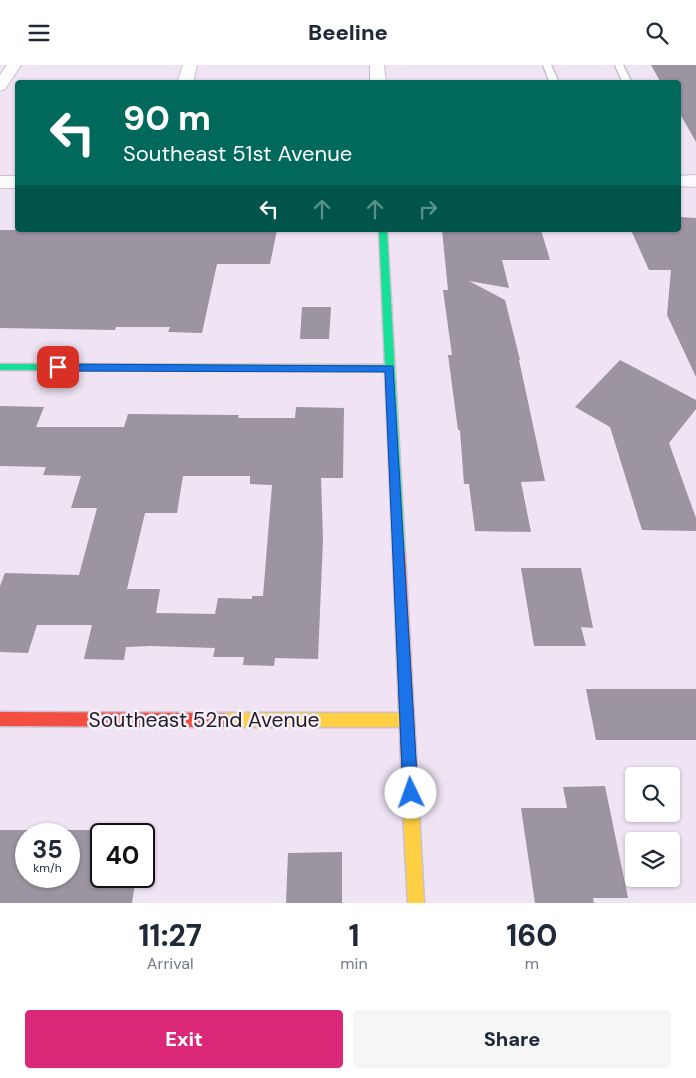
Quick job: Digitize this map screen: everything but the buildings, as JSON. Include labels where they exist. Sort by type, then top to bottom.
[{"type":"street","points":[[0,85],[14,65]]},
{"type":"street","points":[[186,80],[190,65]]},
{"type":"street","points":[[377,65],[378,80]]},
{"type":"street","points":[[681,181],[696,181]]},
{"type":"street","points":[[0,182],[15,182]]},
{"type":"street","points":[[383,232],[416,903]]},
{"type":"street","points":[[0,367],[390,368]]},
{"type":"street","name":"Southeast 52nd Avenue","points":[[0,719],[407,720]]},
{"type":"lane","points":[[547,65],[554,80]]},
{"type":"lane","points":[[619,65],[626,80]]},
{"type":"traffic: fast","points":[[383,232],[399,554]]},
{"type":"traffic: fast","points":[[0,367],[390,368]]},
{"type":"traffic: slow","points":[[224,720],[407,720]]},
{"type":"traffic: slow","points":[[411,811],[416,903]]},
{"type":"traffic: jam","points":[[399,554],[411,811]]},
{"type":"traffic: jam","points":[[0,719],[224,720]]},
{"type":"route","points":[[58,367],[390,368],[411,793]]}]
